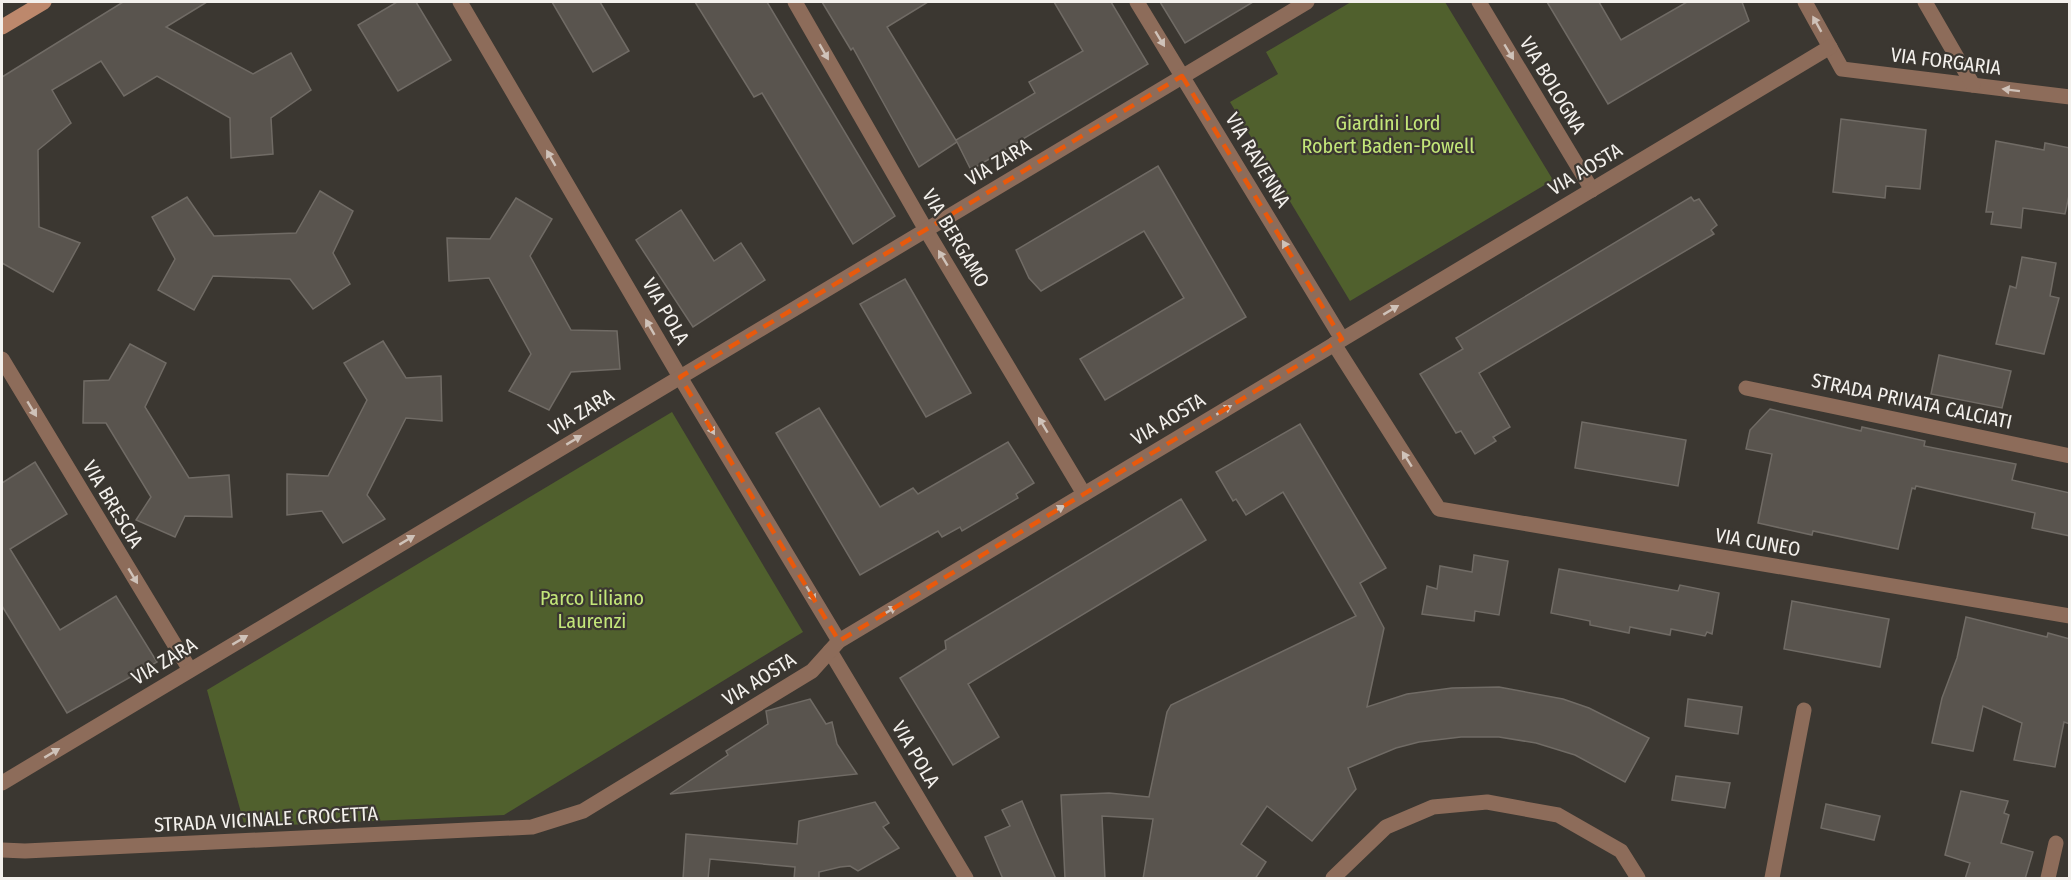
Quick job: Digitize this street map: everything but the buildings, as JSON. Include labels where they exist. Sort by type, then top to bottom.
[{"type":"main road","points":[[2,27],[44,2]]},
{"type":"street","name":"VIA POLA","points":[[459,2],[680,377],[966,879]]},
{"type":"street","name":"VIA BERGAMO","points":[[795,2],[926,230],[1084,494]]},
{"type":"street","name":"VIA RAVENNA","points":[[1137,2],[1438,509]]},
{"type":"street","name":"VIA ZARA","points":[[2,783],[1307,2]]},
{"type":"street","name":"VIA BOLOGNA","points":[[1479,2],[1592,190]]},
{"type":"street","points":[[1804,2],[1830,47]]},
{"type":"street","points":[[1925,2],[1973,85]]},
{"type":"street","name":"VIA AOSTA","points":[[532,826],[583,811],[812,671],[834,646],[1830,47]]},
{"type":"street","name":"VIA FORGARIA","points":[[1830,47],[1842,69],[2070,97]]},
{"type":"street","name":"VIA BRESCIA","points":[[2,359],[190,670]]},
{"type":"street","name":"STRADA PRIVATA CALCIATI","points":[[1746,388],[2070,456]]},
{"type":"street","name":"VIA CUNEO","points":[[1438,509],[2070,616]]},
{"type":"street","points":[[1772,879],[1804,710]]},
{"type":"street","points":[[1333,879],[1386,826],[1433,807],[1487,802],[1557,815],[1621,851],[1638,879]]},
{"type":"street","name":"STRADA VICINALE CROCETTA","points":[[2,850],[25,851],[532,826]]},
{"type":"street","points":[[2048,879],[2056,843]]},
{"type":"highlighted area","points":[[1182,76],[1342,339],[839,641],[680,377]]},
{"type":"green space","name":"Giardini Lord Robert Baden-Powell","points":[[1351,2],[1445,2],[1553,180],[1350,301],[1230,102],[1278,74],[1266,52]]},
{"type":"green space","name":"Parco Liliano Laurenzi","points":[[672,412],[803,632],[504,815],[245,827],[207,690]]}]
